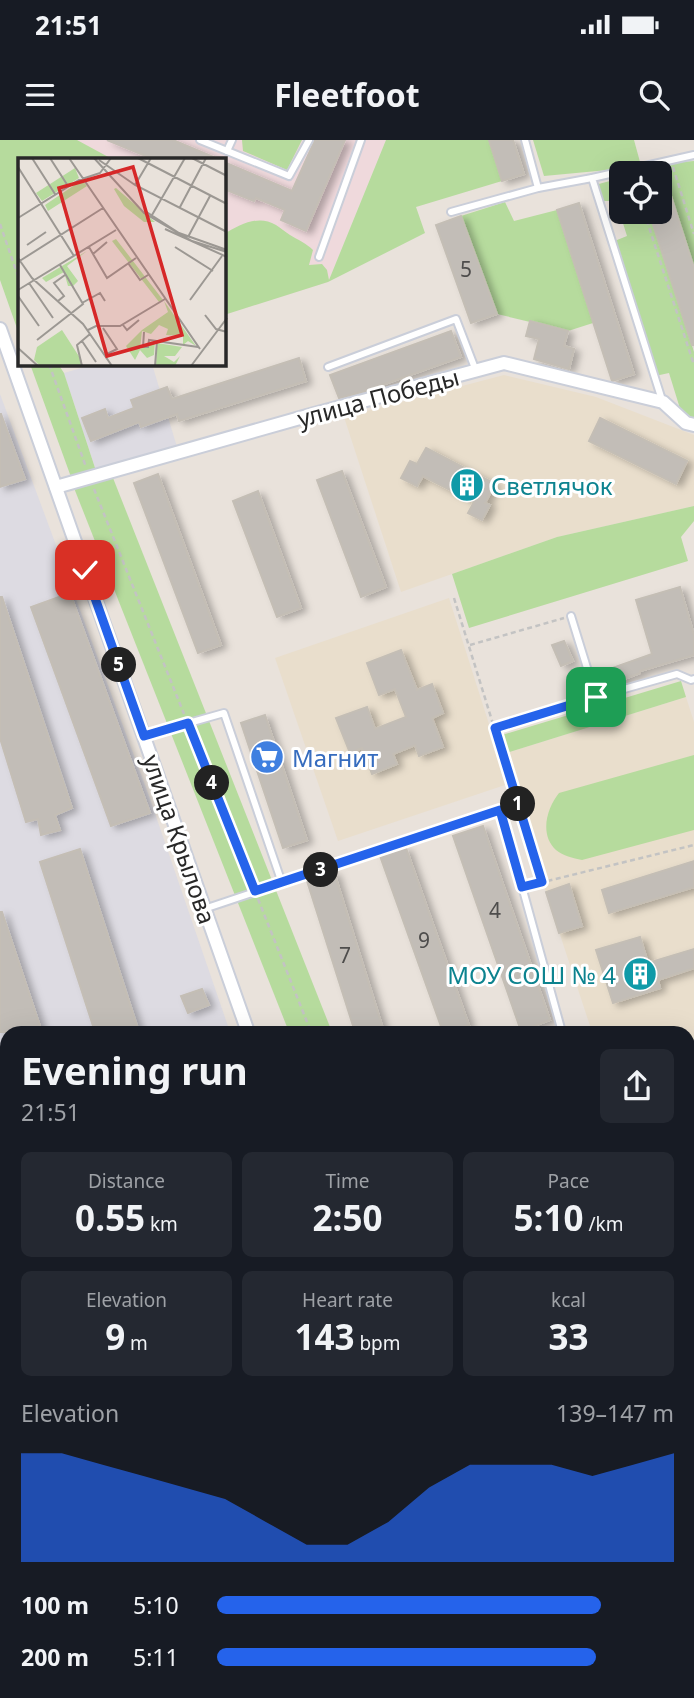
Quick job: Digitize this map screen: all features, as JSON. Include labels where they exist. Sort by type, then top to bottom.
[{"type":"street","name":"улица Крылова","points":[[0,329],[246,1026]]},
{"type":"street","name":"улица Победы","points":[[56,487],[504,363],[663,402],[686,423],[694,425]]},
{"type":"lane","points":[[200,140],[289,176],[309,140]]},
{"type":"lane","points":[[227,151],[232,140]]},
{"type":"lane","points":[[319,257],[361,140]]},
{"type":"lane","points":[[525,140],[538,188]]},
{"type":"lane","points":[[451,212],[538,188],[694,155]]},
{"type":"lane","points":[[593,178],[663,402]]},
{"type":"lane","points":[[328,367],[456,319],[476,370]]},
{"type":"lane","points":[[571,616],[596,697],[677,674],[694,679]]},
{"type":"lane","points":[[144,736],[224,713],[282,883]]},
{"type":"lane","points":[[204,909],[500,810],[560,1026]]},
{"type":"path","points":[[671,160],[694,234]]},
{"type":"path","points":[[0,224],[18,276]]},
{"type":"path","points":[[648,224],[694,365]]},
{"type":"path","points":[[50,366],[90,478],[309,1026]]},
{"type":"path","points":[[454,598],[542,882]]},
{"type":"path","points":[[469,645],[571,616]]},
{"type":"path","points":[[495,728],[596,697]]},
{"type":"path","points":[[522,887],[694,845]]},
{"type":"shaded area","points":[[0,140],[386,140],[328,282],[226,314],[226,158],[18,158],[0,195]]},
{"type":"shaded area","points":[[88,366],[153,366],[177,447],[96,471],[64,373]]},
{"type":"shaded area","points":[[504,375],[596,397],[694,435],[694,506],[557,537],[401,592],[344,417]]},
{"type":"shaded area","points":[[0,394],[149,796],[228,1026],[0,1026]]},
{"type":"shaded area","points":[[449,598],[508,784],[338,841],[275,658]]},
{"type":"shaded area","points":[[686,697],[694,722],[694,1026],[590,1026],[546,892],[506,753]]},
{"type":"green space","points":[[0,140],[77,140],[110,158],[18,158],[18,331],[0,280]]},
{"type":"green space","points":[[242,140],[302,140],[287,170],[243,151]]},
{"type":"green space","points":[[386,140],[489,140],[502,181],[416,207],[425,233],[328,282],[226,314],[226,233],[249,222],[263,220],[278,226],[313,250],[309,265],[322,264],[327,270],[329,280]]},
{"type":"green space","points":[[533,140],[634,140],[640,161],[609,161],[608,170],[544,176]]},
{"type":"green space","points":[[694,161],[694,268],[672,198],[672,164]]},
{"type":"green space","points":[[609,181],[609,201],[600,201],[595,185]]},
{"type":"green space","points":[[505,202],[514,221],[557,210],[593,323],[568,331],[497,314],[461,216]]},
{"type":"green space","points":[[623,224],[653,224],[694,352],[694,418],[682,415],[669,373],[655,376],[612,242],[627,236]]},
{"type":"green space","points":[[31,366],[62,366],[60,367],[96,471],[71,477]]},
{"type":"green space","points":[[113,478],[330,1026],[287,1026],[74,488]]},
{"type":"green space","points":[[694,506],[694,521],[681,537],[688,561],[469,628],[452,574],[557,537]]},
{"type":"green space","points":[[681,681],[686,697],[506,753],[502,735]]},
{"type":"green space","points":[[694,755],[694,830],[582,860],[562,854],[551,844],[546,829],[548,813],[559,793]]},
{"type":"building","points":[[107,140],[173,140],[216,158],[151,158]]},
{"type":"building","points":[[315,140],[345,140],[306,231],[281,220],[285,210],[226,190],[226,163],[292,191]]},
{"type":"building","points":[[489,140],[513,140],[524,174],[502,181]]},
{"type":"building","points":[[672,199],[694,268],[692,345],[653,224],[672,224]]},
{"type":"building","points":[[579,203],[634,374],[612,381],[557,210]]},
{"type":"building","points":[[461,216],[497,314],[471,323],[436,225]]},
{"type":"building","points":[[530,321],[568,331],[564,346],[574,349],[569,369],[534,359],[539,339],[526,336]]},
{"type":"building","points":[[451,331],[461,357],[339,398],[330,375]]},
{"type":"building","points":[[299,358],[306,381],[179,421],[177,414],[141,427],[139,422],[91,441],[82,418],[105,409],[108,418],[134,408],[131,400],[167,387],[172,399]]},
{"type":"building","points":[[0,414],[25,479],[0,487]]},
{"type":"building","points":[[600,418],[687,461],[676,484],[589,441]]},
{"type":"building","name":"Светлячок","points":[[426,448],[495,484],[485,503],[490,505],[482,520],[468,513],[474,502],[423,476],[417,486],[401,478],[410,461],[417,464]]},
{"type":"building","points":[[342,471],[386,587],[361,597],[317,480]]},
{"type":"building","points":[[158,474],[221,645],[198,653],[134,483]]},
{"type":"building","points":[[258,491],[301,608],[277,617],[233,501]]},
{"type":"building","points":[[680,587],[694,635],[694,655],[640,671],[606,686],[601,672],[652,654],[636,600]]},
{"type":"building","points":[[70,593],[150,813],[111,826],[31,607]]},
{"type":"building","points":[[0,597],[72,808],[55,815],[60,830],[41,835],[38,819],[26,822],[0,738]]},
{"type":"building","points":[[564,641],[573,661],[561,666],[552,645]]},
{"type":"building","points":[[401,650],[417,690],[432,684],[443,713],[432,718],[443,747],[419,756],[415,745],[393,754],[397,764],[372,774],[362,748],[350,753],[336,718],[367,707],[375,729],[406,717],[395,689],[379,695],[367,663]]},
{"type":"building","points":[[265,715],[307,840],[283,848],[241,723]]},
{"type":"building","points":[[483,826],[550,1020],[534,1026],[519,1026],[453,836]]},
{"type":"building","points":[[406,848],[469,1025],[441,1026],[380,856]]},
{"type":"building","points":[[80,849],[137,1026],[93,1026],[40,862]]},
{"type":"building","name":"МОУ СОШ № 4","points":[[694,861],[694,887],[609,913],[602,890]]},
{"type":"building","points":[[334,872],[382,1026],[353,1026],[307,881]]},
{"type":"building","points":[[569,884],[582,926],[559,933],[546,892]]},
{"type":"building","points":[[0,912],[2,912],[40,1026],[0,1026]]},
{"type":"building","name":"МОУ СОШ № 4","points":[[640,937],[648,963],[694,949],[694,968],[658,980],[660,988],[613,1003],[596,950]]},
{"type":"building","points":[[202,989],[209,1005],[188,1013],[181,996]]},
{"type":"place","name":"Светлячок","points":[[467,485]]},
{"type":"place","name":"Магнит","points":[[267,757]]},
{"type":"place","name":"МОУ СОШ № 4","points":[[640,974]]},
{"type":"route","points":[[85,570],[144,736],[188,723],[255,891],[500,810],[522,887],[542,882],[495,728],[596,697]]}]
